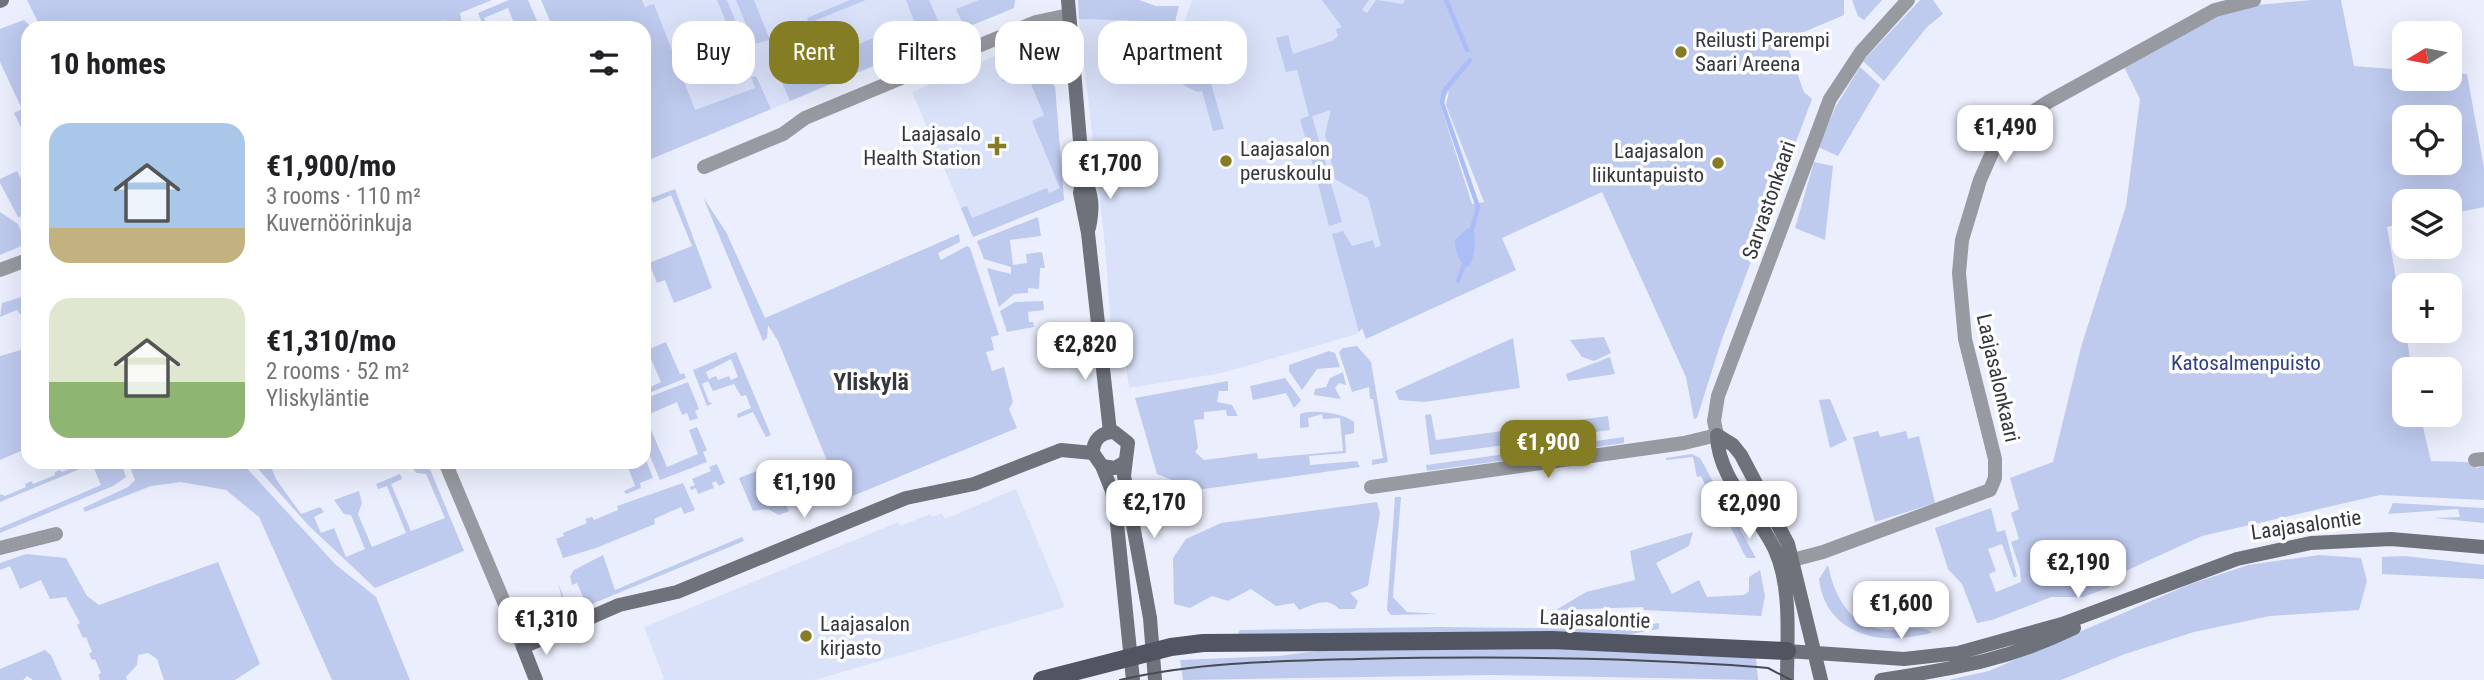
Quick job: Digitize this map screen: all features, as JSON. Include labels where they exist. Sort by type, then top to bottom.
[{"type":"main road","name":"Laajasalontie","points":[[1042,680],[1154,651],[1203,643],[1458,639],[1650,643],[1787,651]]},
{"type":"street","points":[[1068,0],[1083,176],[1080,193],[1088,233],[1110,432]]},
{"type":"street","name":"Sarvastonkaari","points":[[1787,680],[1786,561],[1774,548],[1755,515],[1740,497],[1719,457],[1714,421],[1718,396],[1818,125],[1861,52],[1909,0]]},
{"type":"street","name":"Laajasalonkaari","points":[[1786,561],[1975,498],[1994,484],[1995,459],[1965,339],[1959,272],[1962,240],[1980,180],[1995,146],[2008,127],[2048,102],[2214,10],[2254,0]]},
{"type":"street","points":[[704,167],[783,134],[805,118],[962,51],[1036,22],[1069,15]]},
{"type":"street","points":[[0,270],[21,262]]},
{"type":"street","points":[[1093,453],[1097,439],[1110,432],[1122,435],[1128,443],[1129,454],[1125,462],[1124,476],[1154,651],[1155,680]]},
{"type":"street","points":[[1371,487],[1684,443],[1717,435]]},
{"type":"street","name":"Sarvastonkaari","points":[[1717,435],[1741,455],[1786,561],[1821,680]]},
{"type":"street","points":[[523,647],[619,605],[677,592],[906,498],[974,484],[1061,450],[1093,453],[1102,466],[1112,491],[1133,656],[1133,680]]},
{"type":"street","points":[[1102,466],[1115,468],[1125,462]]},
{"type":"street","points":[[448,469],[536,680]]},
{"type":"street","points":[[0,548],[57,534]]},
{"type":"street","name":"Laajasalontie","points":[[1787,651],[1904,659],[1958,653],[2062,624],[2237,559],[2311,543],[2390,539],[2484,547]]},
{"type":"street","name":"Laajasalontie","points":[[1881,680],[1942,672],[1998,659],[2043,643],[2142,595]]},
{"type":"shaded area","points":[[642,0],[1005,0],[1009,10],[981,22],[873,21],[873,67],[859,73],[859,21],[769,21],[769,84],[832,84],[700,139],[677,84],[755,84],[755,21],[672,21],[672,72]]},
{"type":"shaded area","name":"Laajasalon peruskoulu","points":[[1192,0],[1405,0],[1435,72],[1376,225],[1390,276],[1357,334],[1222,373],[1129,388],[1120,326],[1111,327],[1105,246],[1084,63],[1084,21],[1079,19],[1149,21],[1098,21],[1098,84],[1247,84],[1247,21],[1184,21]]},
{"type":"shaded area","name":"Laajasalo Health Station","points":[[995,56],[995,84],[1055,86],[1064,200],[973,237],[912,92],[930,84],[981,84],[981,62]]},
{"type":"shaded area","points":[[1468,228],[1474,230],[1475,244],[1472,260],[1467,267],[1461,262],[1455,240]]},
{"type":"shaded area","points":[[1016,489],[1065,607],[815,680],[661,680],[664,678],[644,627],[898,522],[900,526],[930,514],[932,517],[942,513],[945,519]]},
{"type":"green space","points":[[27,0],[492,0],[460,13],[462,21],[38,21]]},
{"type":"green space","points":[[509,0],[528,0],[537,21],[513,21],[508,8],[484,18],[485,21],[481,21],[478,13]]},
{"type":"green space","points":[[541,0],[642,0],[645,7],[654,4],[672,51],[672,84],[685,84],[695,110],[755,88],[756,76],[771,109],[651,159],[651,21],[550,21]]},
{"type":"green space","points":[[717,0],[727,0],[735,21],[726,21]]},
{"type":"green space","points":[[736,0],[754,0],[769,40],[755,44],[755,21],[745,21]]},
{"type":"green space","points":[[850,0],[866,0],[814,21],[808,21],[807,18]]},
{"type":"green space","points":[[906,0],[929,0],[938,21],[914,21]]},
{"type":"green space","points":[[979,0],[1015,0],[1014,8],[981,21],[962,21],[956,9]]},
{"type":"green space","points":[[1078,0],[1139,0],[1156,6],[1179,6],[1175,21],[1079,19]]},
{"type":"green space","points":[[1322,0],[1369,0],[1362,10],[1367,13],[1376,0],[1403,4],[1405,0],[1844,0],[1844,15],[1785,40],[1804,92],[1812,99],[1722,339],[1697,418],[1694,419],[1686,377],[1602,192],[1502,238],[1516,270],[1366,339],[1362,328],[1359,332],[1332,234],[1343,231],[1352,246],[1373,240],[1375,248],[1381,246],[1368,198],[1335,179],[1325,134],[1331,110],[1312,116],[1328,172],[1316,176],[1300,119],[1309,116],[1297,70],[1286,72],[1276,38],[1288,35],[1293,54],[1332,41],[1338,36],[1336,29],[1342,27]],"holes":[[[1449,91],[1446,105],[1484,202],[1472,204],[1440,104]]]},
{"type":"green space","points":[[1852,0],[1882,0],[1864,20],[1858,16]]},
{"type":"green space","points":[[1920,0],[1933,0],[1943,14],[1927,27],[1884,81],[1863,61]]},
{"type":"green space","name":"Katosalmenpuisto","points":[[2341,0],[2354,66],[2392,69],[2392,91],[2462,91],[2462,74],[2467,74],[2484,168],[2484,207],[2462,212],[2462,189],[2392,189],[2392,226],[2387,227],[2395,273],[2392,273],[2392,343],[2407,343],[2410,357],[2392,357],[2392,427],[2423,427],[2431,461],[2467,462],[2477,468],[2484,466],[2484,500],[2380,495],[2202,536],[2106,580],[2110,587],[2083,597],[2051,597],[1992,620],[1977,623],[1962,584],[1948,569],[1935,528],[1991,508],[1997,532],[2005,530],[2017,576],[2014,578],[2002,544],[1988,549],[1996,571],[1989,574],[1996,592],[2021,582],[2020,569],[2011,542],[2019,539],[2011,513],[2019,509],[2010,478],[2053,462],[2081,347],[2126,206],[2140,99],[2124,67],[2221,14],[2256,5]]},
{"type":"green space","points":[[21,21],[21,107],[0,62],[0,29]]},
{"type":"green space","points":[[873,38],[873,66],[859,72],[859,44]]},
{"type":"green space","points":[[1860,67],[1880,85],[1838,156],[1818,147],[1836,106]]},
{"type":"green space","points":[[783,84],[830,84],[790,101]]},
{"type":"green space","points":[[1031,84],[1055,86],[1064,200],[973,237],[961,208],[967,206],[972,218],[1047,188],[1049,193],[1060,188],[1032,121],[1044,115]]},
{"type":"green space","points":[[1182,84],[1211,84],[1224,129],[1213,131],[1202,91],[1197,92]]},
{"type":"green space","points":[[21,110],[21,128],[14,113]]},
{"type":"green space","points":[[1814,162],[1833,166],[1825,240],[1795,228]]},
{"type":"green space","points":[[17,171],[21,179],[21,216],[18,217],[0,179]]},
{"type":"green space","points":[[1330,180],[1342,222],[1329,226],[1318,184]]},
{"type":"green space","points":[[675,189],[712,288],[674,303],[665,280],[657,283],[651,262],[692,246],[671,195],[653,203],[651,198]]},
{"type":"green space","points":[[703,197],[726,232],[765,318],[959,234],[960,242],[938,253],[941,260],[967,246],[970,248],[999,335],[991,337],[994,350],[986,352],[992,371],[1004,367],[1013,402],[1009,409],[1017,428],[843,500],[778,341],[768,325],[767,338],[763,341]]},
{"type":"green space","points":[[0,212],[18,224],[21,246],[0,255]]},
{"type":"green space","points":[[1038,217],[1041,236],[1010,240],[1013,265],[1027,263],[1026,254],[1042,252],[1045,268],[1040,268],[1039,289],[1028,288],[1028,293],[1014,294],[999,307],[987,268],[1011,274],[1011,267],[984,259],[977,241]]},
{"type":"green space","points":[[21,297],[21,315],[17,310],[0,317],[2,303]]},
{"type":"green space","points":[[1043,301],[1044,310],[1028,312],[1029,322],[1033,322],[1034,327],[1007,332],[1000,311],[1015,302]]},
{"type":"green space","points":[[1604,337],[1611,353],[1594,361],[1582,357],[1570,340]]},
{"type":"green space","points":[[1513,338],[1520,388],[1424,402],[1399,400],[1395,391]]},
{"type":"green space","points":[[666,342],[680,374],[684,373],[686,378],[651,392],[651,387],[661,382],[651,359],[651,348]]},
{"type":"green space","points":[[1357,346],[1371,362],[1388,462],[1372,465],[1372,460],[1383,458],[1373,399],[1370,399],[1369,387],[1352,392],[1339,352],[1343,348]]},
{"type":"green space","points":[[21,350],[21,451],[0,460],[0,356]]},
{"type":"green space","points":[[1329,351],[1335,353],[1340,367],[1317,369],[1302,390],[1289,371],[1289,365]]},
{"type":"green space","points":[[736,352],[771,435],[766,437],[753,412],[738,418],[737,414],[751,408],[746,395],[741,396],[734,384],[713,391],[708,381],[702,384],[709,402],[713,403],[707,406],[693,370]],"holes":[[[731,359],[738,377],[731,380],[729,376],[718,380],[716,376],[709,379],[706,372]]]},
{"type":"green space","points":[[1610,357],[1615,374],[1568,381],[1566,374]]},
{"type":"green space","points":[[1343,372],[1346,385],[1339,383],[1335,388],[1341,399],[1314,395],[1315,389],[1326,387],[1330,378]]},
{"type":"green space","points":[[1285,378],[1301,400],[1294,408],[1286,393],[1253,400],[1250,386]]},
{"type":"green space","points":[[1228,381],[1228,391],[1219,391],[1217,402],[1232,405],[1238,416],[1227,416],[1226,410],[1204,412],[1204,419],[1194,420],[1198,448],[1195,452],[1204,460],[1257,453],[1258,459],[1343,451],[1340,418],[1323,419],[1322,414],[1308,418],[1309,427],[1300,428],[1300,414],[1320,412],[1336,414],[1354,422],[1354,433],[1345,435],[1346,453],[1309,456],[1310,465],[1357,461],[1360,467],[1197,490],[1157,474],[1135,398]]},
{"type":"green space","points":[[688,382],[699,409],[695,411],[698,418],[690,421],[687,413],[682,415],[677,402],[651,413],[651,396]]},
{"type":"green space","points":[[1830,399],[1847,440],[1830,448],[1819,400]]},
{"type":"green space","points":[[1431,414],[1436,440],[1525,428],[1527,442],[1430,455],[1425,415]]},
{"type":"green space","points":[[1608,416],[1610,430],[1536,440],[1534,426]]},
{"type":"green space","points":[[697,427],[707,450],[703,452],[707,462],[660,480],[651,459],[651,430],[667,467],[698,454],[689,430]]},
{"type":"green space","points":[[1878,431],[1880,437],[1906,431],[1908,439],[1919,436],[1935,503],[1875,522],[1853,437]]},
{"type":"green space","points":[[1624,437],[1624,443],[1541,455],[1540,449]]},
{"type":"green space","points":[[1527,451],[1528,457],[1427,471],[1426,465]]},
{"type":"green space","points":[[1692,454],[1700,458],[1756,558],[1747,558],[1743,552],[1710,486],[1706,487],[1701,476],[1697,477],[1693,457],[1666,460]]},
{"type":"green space","points":[[717,464],[725,483],[719,486],[716,481],[712,483],[714,488],[698,494],[696,488],[691,490],[690,487],[695,485],[692,479],[711,471],[709,467]]},
{"type":"green space","points":[[770,466],[789,511],[779,515],[768,509],[753,511],[739,478]]},
{"type":"green space","points":[[80,469],[0,502],[0,494],[5,496],[26,487],[25,484],[32,481],[33,484],[55,475],[55,472]]},
{"type":"green space","points":[[94,469],[123,469],[126,477],[113,486],[0,533],[0,528],[101,485]]},
{"type":"green space","points":[[131,469],[247,469],[335,564],[376,597],[410,680],[332,680],[259,517],[226,490],[181,482],[151,486],[85,512],[83,508],[128,487],[135,480]]},
{"type":"green space","points":[[258,469],[272,469],[301,514],[320,507],[324,512],[314,517],[321,533],[334,528],[346,557],[365,549],[351,515],[344,514],[334,500],[359,491],[362,503],[358,514],[372,547],[406,533],[387,486],[378,489],[376,484],[400,474],[402,479],[391,484],[411,531],[445,518],[426,474],[416,473],[414,469],[430,469],[464,551],[375,588],[308,525]]},
{"type":"green space","points":[[629,469],[649,469],[653,478],[640,483],[641,488],[626,494],[624,491],[635,486]]},
{"type":"green space","points":[[683,483],[695,510],[684,514],[681,507],[654,519],[655,524],[563,558],[556,539],[564,536],[563,533],[587,523],[585,519],[592,517],[594,520],[618,510],[617,506]]},
{"type":"green space","points":[[1395,497],[1401,497],[1393,597],[1407,612],[1439,614],[1391,615],[1387,610]]},
{"type":"green space","points":[[1377,502],[1380,513],[1368,586],[1350,593],[1358,601],[1355,609],[1339,609],[1325,602],[1299,610],[1294,603],[1276,606],[1251,589],[1228,601],[1212,596],[1190,608],[1174,604],[1173,558],[1186,539],[1221,523]]},
{"type":"green space","points":[[2393,503],[2484,508],[2484,523],[2434,518],[2460,517],[2458,509],[2388,514]]},
{"type":"green space","points":[[1693,532],[1689,546],[1656,563],[1672,594],[1699,580],[1707,597],[1744,595],[1749,591],[1749,577],[1760,570],[1765,596],[1761,616],[1644,610],[1643,607],[1556,610],[1586,592],[1635,580],[1630,551]]},
{"type":"green space","points":[[742,537],[744,541],[587,606],[577,583],[572,585],[570,576],[574,570],[603,555],[615,590]]},
{"type":"green space","points":[[26,554],[66,558],[87,596],[99,605],[218,562],[260,664],[235,680],[164,680],[157,659],[148,653],[138,655],[137,665],[126,677],[127,680],[100,680],[98,675],[101,673],[95,659],[92,660],[89,654],[92,652],[86,637],[83,638],[77,625],[80,623],[66,597],[50,599],[41,580],[20,589],[10,566],[0,570],[0,563]]},
{"type":"green space","points":[[2319,555],[2361,558],[2367,581],[2359,610],[2270,616],[2194,632],[2125,654],[2061,680],[1948,680],[1989,671],[2188,585],[2248,565]]},
{"type":"green space","points":[[2405,556],[2484,565],[2484,579],[2382,574],[2382,557]]},
{"type":"green space","points":[[1828,565],[1842,602],[1858,620],[1881,629],[1919,628],[1932,632],[1878,638],[1850,628],[1829,609],[1823,595],[1819,579]]},
{"type":"green space","points":[[558,583],[570,613],[546,623],[542,611],[563,602]]},
{"type":"green space","points":[[1659,623],[1659,629],[1625,635],[1237,636],[1240,630],[1440,627],[1623,629]]},
{"type":"green space","points":[[1536,648],[1756,657],[1758,680],[1491,675],[1183,680],[1180,660],[1279,656],[1324,650]]},
{"type":"green space","points":[[45,650],[51,655],[62,680],[33,680],[27,676],[23,680],[0,680],[0,669]]},
{"type":"waterway","points":[[1446,0],[1467,50]]},
{"type":"waterway","points":[[1470,60],[1444,91],[1442,103],[1478,207],[1471,233]]},
{"type":"waterway","points":[[1458,281],[1465,262]]},
{"type":"tram line","points":[[1120,680],[1179,669],[1238,664],[1358,659],[1508,658],[1608,659],[1757,667],[1768,668],[1791,680]]},
{"type":"place","name":"Reilusti Parempi Saari Areena","points":[[1681,52]]},
{"type":"place","name":"Laajasalo Health Station","points":[[997,146]]},
{"type":"place","name":"Laajasalon peruskoulu","points":[[1226,161]]},
{"type":"place","name":"Laajasalon liikuntapuisto","points":[[1718,163]]},
{"type":"place","name":"Laajasalon kirjasto","points":[[806,636]]},
{"type":"district","name":"Yliskylä","points":[[871,382]]}]
